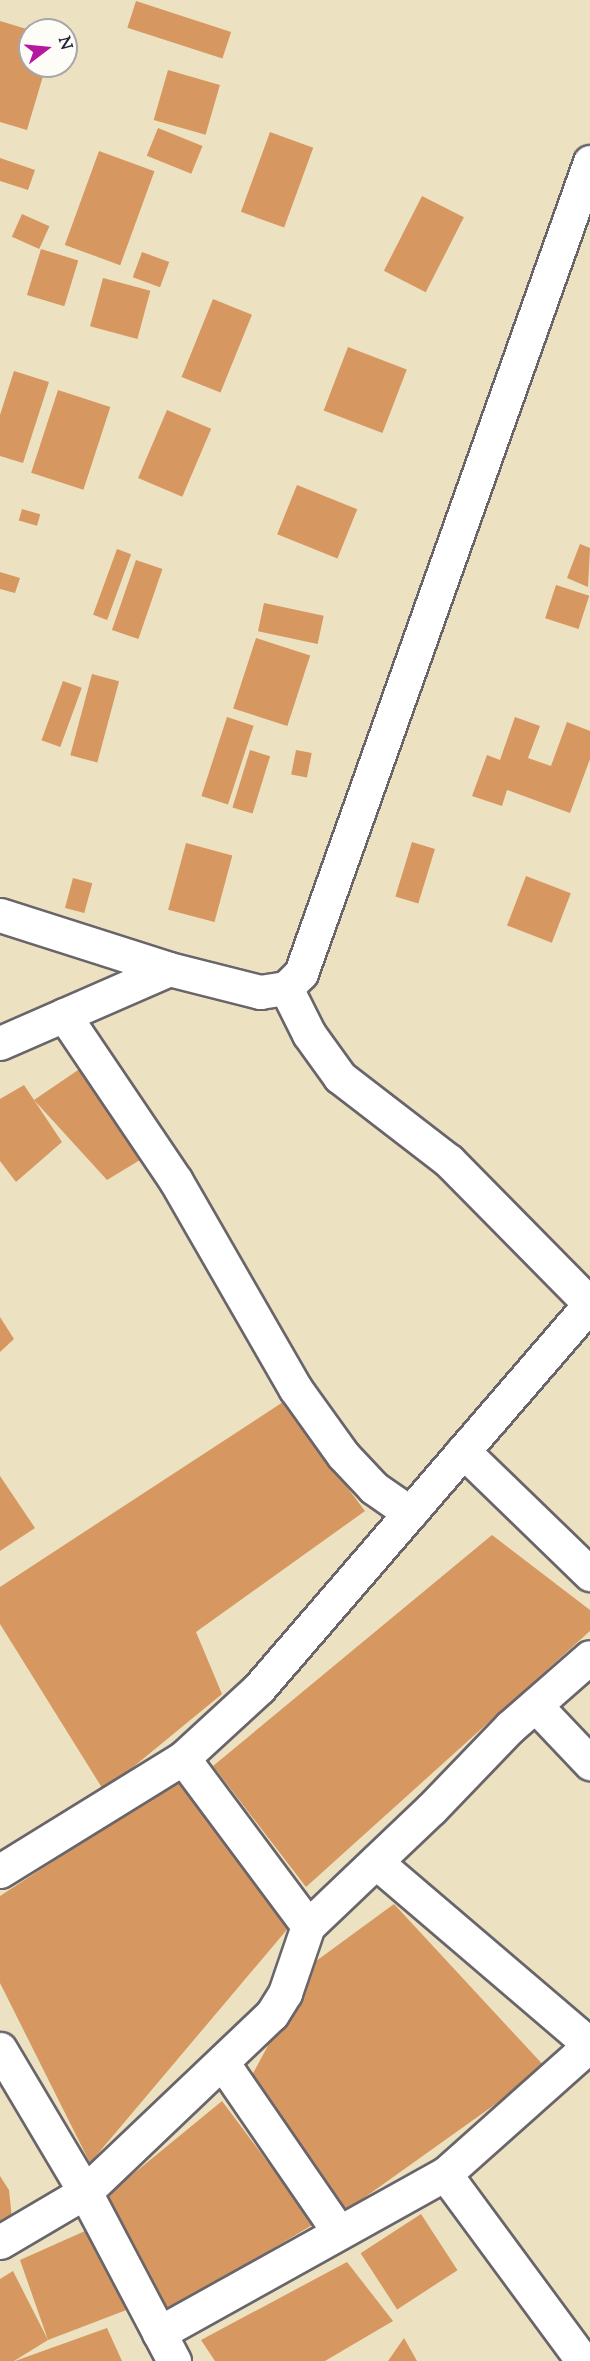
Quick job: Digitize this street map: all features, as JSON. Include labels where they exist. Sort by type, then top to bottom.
[{"type":"street","points":[[0,915],[169,969],[260,992],[286,988],[301,973],[590,162]]},
{"type":"street","points":[[0,1043],[169,969]]},
{"type":"street","points":[[0,1871],[183,1758],[260,1688],[590,1304],[448,1161],[340,1077],[309,1034],[286,988]]},
{"type":"street","points":[[64,1015],[176,1181],[295,1388],[343,1455],[374,1488],[410,1513]]},
{"type":"street","points":[[463,1451],[590,1574]]},
{"type":"street","points":[[0,2242],[85,2192],[273,2014],[285,1993],[308,1926],[376,1862],[510,1727],[590,1657]]},
{"type":"street","points":[[536,1706],[590,1763]]},
{"type":"street","points":[[183,1758],[308,1926]]},
{"type":"street","points":[[159,2332],[444,2174],[590,2045],[376,1862]]},
{"type":"street","points":[[0,2052],[85,2192],[174,2361]]},
{"type":"street","points":[[222,2062],[339,2232]]},
{"type":"street","points":[[444,2174],[581,2343]]},
{"type":"building","points":[[136,1],[231,32],[222,59],[127,28]]},
{"type":"building","points":[[0,21],[18,26],[18,78],[42,78],[27,130],[0,122]]},
{"type":"building","points":[[168,70],[220,85],[206,135],[154,120]]},
{"type":"building","points":[[158,128],[203,146],[191,174],[147,156]]},
{"type":"building","points":[[270,132],[313,148],[284,228],[241,212]]},
{"type":"building","points":[[99,151],[154,171],[120,265],[65,245]]},
{"type":"building","points":[[0,158],[35,170],[28,190],[0,181]]},
{"type":"building","points":[[422,196],[464,217],[426,292],[384,271]]},
{"type":"building","points":[[22,214],[49,226],[39,249],[12,237]]},
{"type":"building","points":[[41,249],[78,260],[64,306],[27,295]]},
{"type":"building","points":[[142,252],[169,262],[160,287],[133,277]]},
{"type":"building","points":[[103,278],[150,291],[137,339],[90,326]]},
{"type":"building","points":[[213,299],[252,315],[220,393],[182,377]]},
{"type":"building","points":[[348,347],[407,370],[382,433],[324,410]]},
{"type":"building","points":[[14,371],[49,382],[23,463],[0,456],[0,415]]},
{"type":"building","points":[[58,390],[110,407],[83,490],[31,473]]},
{"type":"building","points":[[167,410],[211,429],[182,497],[138,478]]},
{"type":"building","points":[[297,485],[357,509],[337,558],[277,534]]},
{"type":"building","points":[[22,509],[40,514],[37,526],[19,521]]},
{"type":"building","points":[[580,544],[590,548],[588,587],[567,578]]},
{"type":"building","points":[[117,549],[131,554],[107,620],[93,615]]},
{"type":"building","points":[[136,560],[162,569],[138,639],[112,630]]},
{"type":"building","points":[[0,572],[20,578],[15,593],[0,589]]},
{"type":"building","points":[[556,585],[589,596],[578,629],[545,618]]},
{"type":"building","points":[[264,603],[324,616],[318,644],[258,631]]},
{"type":"building","points":[[256,638],[310,656],[287,726],[233,708]]},
{"type":"building","points":[[92,674],[119,681],[97,762],[70,755]]},
{"type":"building","points":[[63,681],[82,688],[60,747],[41,740]]},
{"type":"building","points":[[227,717],[254,726],[228,805],[201,796]]},
{"type":"building","points":[[515,717],[540,726],[528,758],[551,766],[567,722],[590,731],[590,759],[570,813],[507,790],[502,806],[472,796],[487,755],[500,760]]},
{"type":"building","points":[[250,750],[270,756],[253,814],[232,807]]},
{"type":"building","points":[[296,750],[312,753],[307,778],[291,775]]},
{"type":"building","points":[[412,842],[435,849],[418,904],[395,897]]},
{"type":"building","points":[[186,843],[232,855],[215,922],[168,910]]},
{"type":"building","points":[[526,876],[571,893],[552,943],[507,925]]},
{"type":"building","points":[[73,878],[92,883],[84,913],[65,908]]},
{"type":"building","points":[[84,1066],[140,1160],[107,1180],[34,1100]]},
{"type":"building","points":[[24,1085],[62,1142],[16,1182],[0,1161],[0,1099]]},
{"type":"building","points":[[0,1317],[14,1339],[0,1352]]},
{"type":"building","points":[[283,1402],[365,1511],[196,1632],[222,1694],[104,1791],[0,1624],[0,1587]]},
{"type":"building","points":[[0,1476],[35,1528],[0,1551]]},
{"type":"building","points":[[492,1535],[590,1610],[590,1631],[306,1887],[213,1766]]},
{"type":"building","points":[[179,1779],[290,1926],[90,2163],[0,1983],[0,1896]]},
{"type":"building","points":[[394,1904],[546,2068],[340,2215],[251,2077],[312,1964]]},
{"type":"building","points":[[222,2101],[314,2224],[168,2311],[105,2197]]},
{"type":"building","points":[[0,2176],[9,2190],[12,2219],[0,2227]]},
{"type":"building","points":[[421,2214],[457,2270],[397,2309],[361,2253]]},
{"type":"building","points":[[85,2231],[129,2309],[48,2340],[20,2260]]},
{"type":"building","points":[[347,2262],[393,2321],[325,2361],[215,2361],[201,2340]]},
{"type":"building","points":[[13,2271],[48,2340],[14,2361],[0,2361],[0,2279]]},
{"type":"building","points":[[107,2328],[122,2361],[15,2361]]},
{"type":"building","points":[[404,2338],[417,2361],[388,2361]]}]
